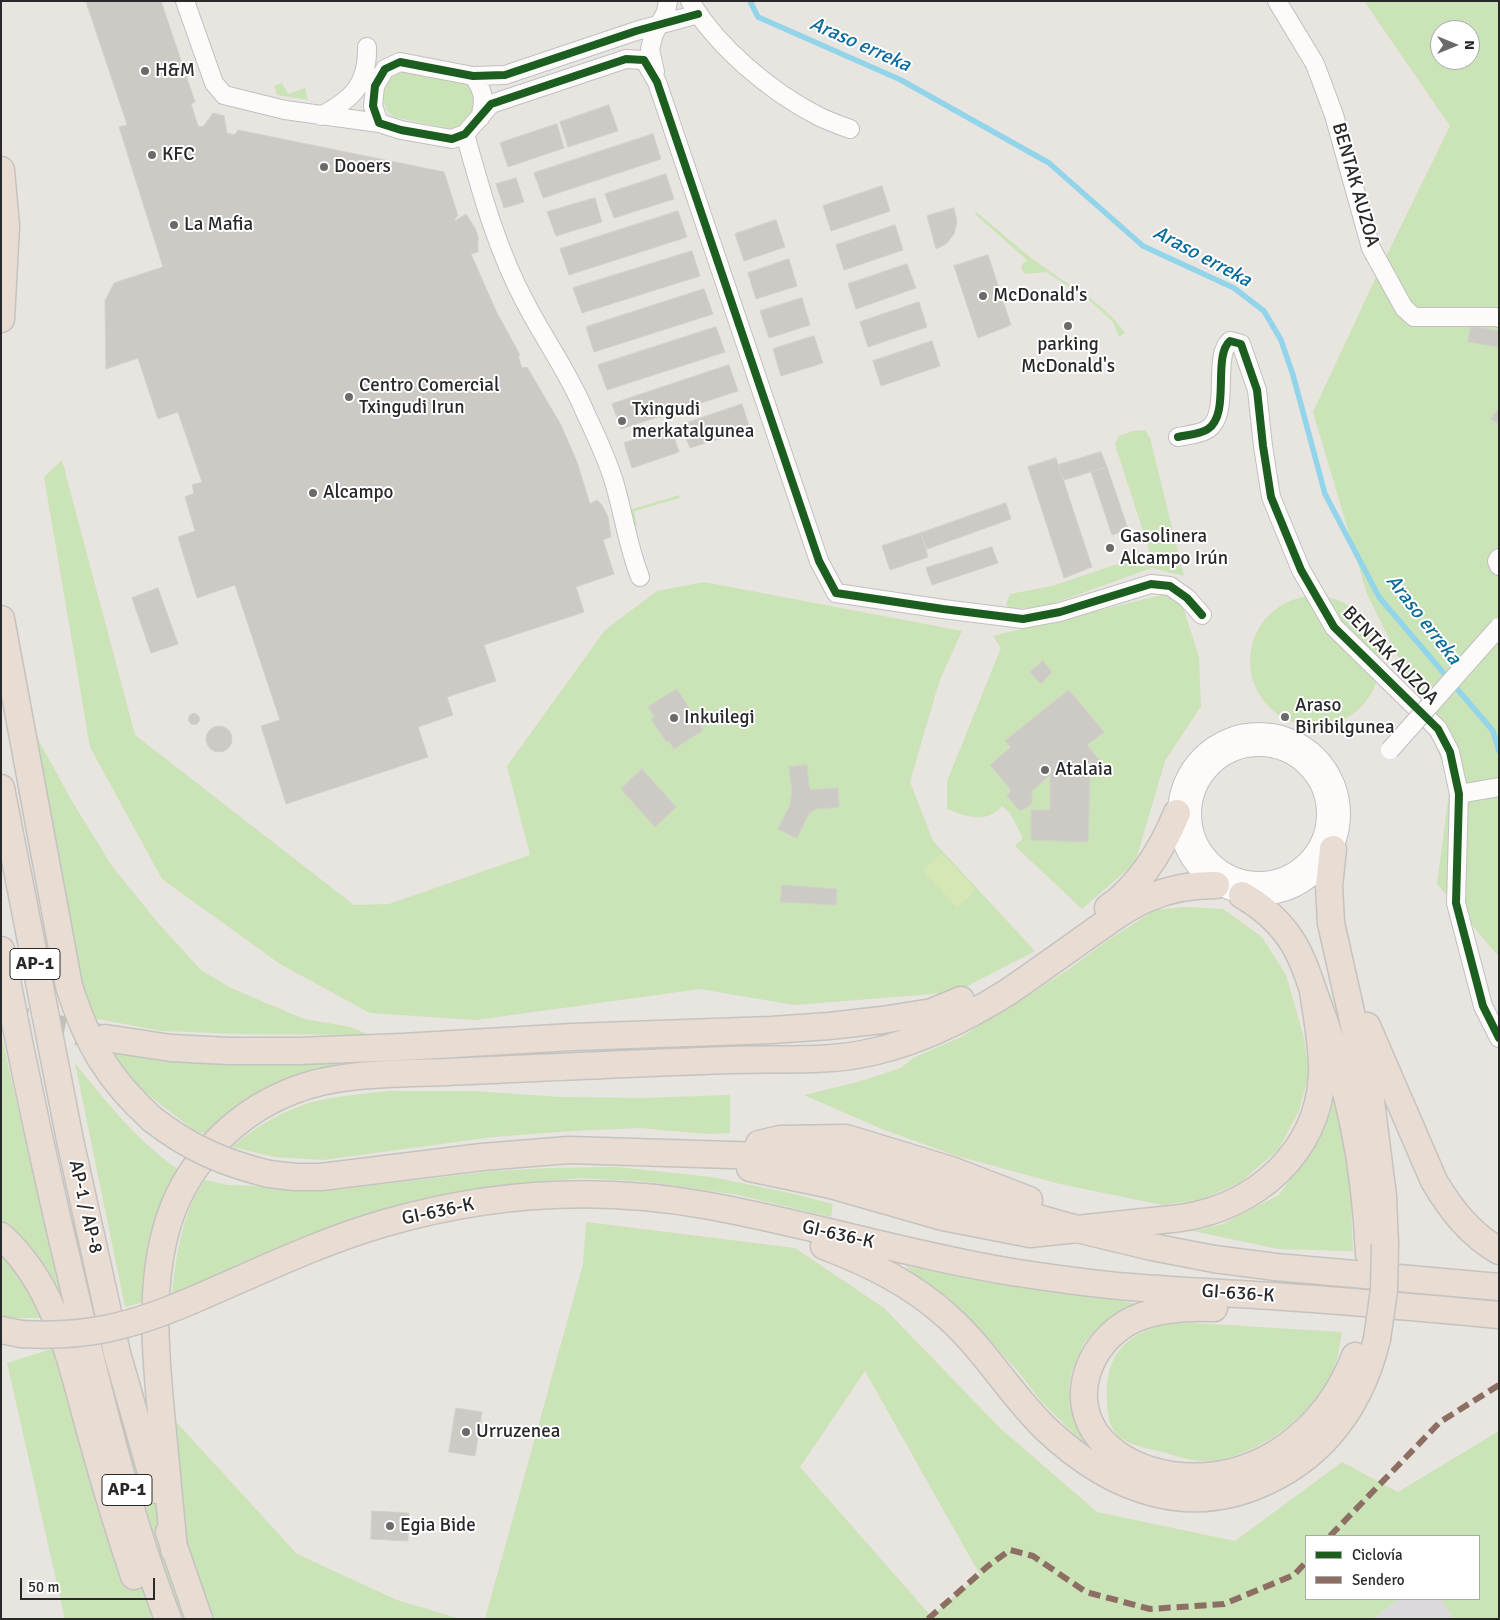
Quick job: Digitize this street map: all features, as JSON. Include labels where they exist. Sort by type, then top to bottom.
[{"type":"highway","points":[[1,170],[6,226],[1,319]]},
{"type":"highway","name":"GI-636-K","points":[[1,618],[72,994],[87,1036],[100,1060],[133,1102],[173,1136],[204,1152],[244,1168],[269,1174],[295,1177],[321,1176],[482,1157],[568,1150],[714,1156],[775,1149],[843,1149],[1033,1210],[1077,1229],[1152,1248],[1276,1267],[1499,1287]]},
{"type":"highway","name":"AP-1 / AP-8","points":[[1,788],[70,1140],[118,1353],[174,1550],[199,1619]]},
{"type":"highway","points":[[105,1038],[171,1048],[229,1051],[307,1051],[573,1037],[772,1030],[882,1020],[932,1012],[983,991],[1026,967],[1113,904],[1140,878],[1151,864],[1177,812]]},
{"type":"highway","points":[[1333,849],[1329,904],[1334,942],[1340,960],[1434,1181],[1459,1219],[1476,1236],[1499,1251]]},
{"type":"highway","points":[[174,1550],[157,1360],[157,1296],[161,1252],[173,1210],[194,1170],[222,1136],[237,1122],[255,1110],[293,1090],[334,1079],[402,1074],[815,1058],[868,1053],[895,1046],[973,1012],[1006,992],[1137,903],[1168,891],[1200,885],[1216,885]]},
{"type":"highway","points":[[450,1207],[588,1208],[648,1212],[750,1229],[813,1243],[861,1260],[884,1272],[916,1292],[948,1316],[1045,1427],[1072,1452],[1096,1469],[1129,1486],[1168,1496],[1205,1498],[1238,1492],[1270,1480],[1295,1466],[1317,1448],[1344,1417],[1364,1380],[1369,1338],[1384,1290],[1352,1112],[1332,1042],[1298,953],[1281,926],[1270,914],[1242,895]]},
{"type":"highway","name":"AP-1 / AP-8","points":[[1,950],[63,1243],[101,1402],[146,1558],[168,1619]]},
{"type":"highway","points":[[1340,960],[1371,1101],[1383,1196],[1377,1249]]},
{"type":"highway","points":[[1077,1229],[1181,1218],[1218,1210],[1252,1193],[1281,1169],[1294,1153],[1313,1117],[1322,1077],[1322,1057],[1313,991]]},
{"type":"highway","name":"GI-636-K","points":[[714,1156],[736,1165],[831,1185],[943,1217],[1030,1234],[1077,1229]]},
{"type":"highway","name":"GI-636-K","points":[[11,1332],[71,1335],[96,1332],[143,1320],[318,1247],[384,1223],[450,1207],[517,1197],[578,1193],[631,1196],[702,1204],[867,1242],[1009,1271],[1129,1287],[1275,1296],[1499,1315]]},
{"type":"highway","points":[[1,1236],[30,1270],[53,1310],[71,1362],[118,1526],[139,1592],[151,1619]]},
{"type":"highway","points":[[1369,1338],[1345,1380],[1319,1418],[1290,1445],[1246,1468],[1221,1473],[1181,1476],[1161,1473],[1137,1466],[1118,1456],[1101,1440],[1086,1410],[1084,1388],[1087,1369],[1098,1349],[1114,1331],[1127,1323],[1140,1316],[1168,1309],[1202,1308],[1302,1311],[1499,1325]]},
{"type":"street","points":[[184,1],[214,83],[224,95],[285,110],[379,123],[401,130],[452,139],[465,134],[491,104],[626,58],[644,60],[657,82]]},
{"type":"street","points":[[668,1],[666,12],[654,34],[650,49],[657,82],[819,561],[836,592],[943,609],[1023,619],[1060,612],[1151,584],[1170,586],[1187,598],[1202,615]]},
{"type":"street","name":"BENTAK AUZOA","points":[[1277,1],[1315,64],[1334,114],[1371,248],[1404,308],[1414,316],[1499,318]]},
{"type":"street","points":[[379,123],[373,106],[375,86],[385,69],[400,62],[473,76],[505,75],[661,24],[694,8],[733,54],[765,81],[811,113],[850,129]]},
{"type":"street","points":[[321,116],[350,98],[357,89],[367,58],[367,47]]},
{"type":"street","points":[[473,76],[480,86],[483,96],[484,103],[480,118]]},
{"type":"street","points":[[465,134],[480,187],[524,301],[584,408],[615,484],[630,552],[640,577]]},
{"type":"street","name":"BENTAK AUZOA","points":[[1178,437],[1208,429],[1216,422],[1223,356],[1226,345],[1230,341],[1241,344],[1258,390],[1263,446],[1271,497],[1301,570],[1334,626],[1438,729],[1450,752],[1459,794],[1456,903],[1483,1006],[1499,1038]]},
{"type":"street","points":[[1499,558],[1497,561],[1499,566]]},
{"type":"street","points":[[1390,750],[1499,628]]},
{"type":"street","points":[[1260,732],[1277,734],[1293,739],[1308,748],[1321,760],[1331,774],[1338,791],[1341,808],[1339,832],[1333,849],[1324,864],[1314,875],[1288,891],[1257,897],[1242,895],[1216,885],[1200,871],[1187,854],[1179,834],[1177,812],[1179,793],[1187,774],[1198,758],[1226,738],[1242,733],[1260,732]]},
{"type":"street","points":[[1260,747],[1273,748],[1287,753],[1299,760],[1309,770],[1318,782],[1326,809],[1325,824],[1320,843],[1304,864],[1282,877],[1258,882],[1234,877],[1210,861],[1200,847],[1194,830],[1192,813],[1194,797],[1200,782],[1209,768],[1232,752],[1260,747]]},
{"type":"street","points":[[1459,794],[1499,787]]},
{"type":"shaded area","points":[[1398,1600],[1442,1600],[1454,1619],[1374,1619]]},
{"type":"green space","points":[[1364,1],[1499,1],[1499,957],[1437,884],[1450,786],[1411,683],[1367,594],[1313,412],[1450,126]]},
{"type":"green space","points":[[412,71],[464,82],[476,91],[480,105],[461,126],[451,129],[394,117],[387,111],[382,97],[386,83],[397,73]]},
{"type":"green space","points":[[282,83],[288,94],[305,88],[308,100],[277,95],[274,86]]},
{"type":"green space","points":[[976,212],[1039,263],[1099,306],[1125,333],[1119,337],[1113,322],[1088,299],[1046,272],[1024,274],[1021,266],[1027,260],[975,214]]},
{"type":"green space","points":[[1145,430],[1150,438],[1184,576],[1152,568],[1043,607],[1010,609],[1006,604],[1010,594],[1052,586],[1150,553],[1115,444],[1119,436],[1133,431]]},
{"type":"green space","points":[[62,460],[135,735],[354,905],[389,904],[530,855],[507,766],[605,630],[657,591],[704,582],[962,631],[939,682],[910,782],[933,841],[1035,951],[956,992],[795,1005],[700,989],[476,1020],[370,1013],[280,964],[162,879],[90,747],[44,477]]},
{"type":"green space","points":[[679,495],[680,498],[634,511],[637,525],[634,526],[630,510]]},
{"type":"green space","points":[[1166,594],[1182,604],[1199,657],[1201,706],[1165,761],[1135,863],[1082,909],[1015,846],[1023,838],[1010,813],[1002,806],[996,812],[983,817],[969,816],[947,809],[947,781],[1001,648],[993,636]]},
{"type":"green space","points":[[1315,596],[1328,597],[1340,601],[1361,615],[1375,636],[1379,648],[1379,674],[1375,686],[1361,707],[1340,721],[1328,725],[1315,726],[1302,725],[1290,721],[1269,707],[1255,686],[1251,674],[1250,661],[1251,648],[1255,636],[1269,615],[1290,601],[1302,597]]},
{"type":"green space","points":[[22,689],[39,741],[73,803],[112,866],[158,923],[201,970],[231,988],[304,1019],[351,1027],[369,1035],[162,1031],[92,1018],[84,1004]]},
{"type":"green space","points":[[942,853],[976,890],[957,908],[923,870]]},
{"type":"green space","points":[[1185,907],[1223,909],[1262,937],[1286,975],[1304,1038],[1309,1073],[1299,1111],[1278,1150],[1241,1182],[1201,1200],[1162,1205],[1060,1184],[957,1156],[882,1129],[804,1095],[858,1082],[901,1068],[913,1058],[961,1037],[1068,970],[1105,942],[1155,910]]},
{"type":"green space","points":[[1,1034],[66,1318],[7,1318],[1,1316]]},
{"type":"green space","points":[[108,1049],[344,1062],[295,1078],[245,1101],[206,1134],[195,1131],[137,1086]]},
{"type":"green space","points":[[75,1063],[136,1134],[179,1170],[149,1298],[140,1303],[125,1307]]},
{"type":"green space","points":[[1334,1087],[1350,1176],[1353,1251],[1278,1249],[1193,1231],[1223,1224],[1279,1195],[1319,1140]]},
{"type":"green space","points":[[390,1091],[473,1091],[560,1097],[642,1098],[730,1095],[730,1133],[707,1134],[641,1128],[572,1131],[493,1137],[323,1160],[275,1157],[232,1147],[267,1122],[306,1104],[336,1097]]},
{"type":"green space","points":[[617,1167],[712,1177],[790,1193],[833,1204],[831,1217],[738,1195],[650,1182],[581,1178],[501,1185],[433,1198],[349,1219],[172,1294],[181,1235],[191,1206],[205,1180],[228,1185],[342,1189],[494,1171]]},
{"type":"green space","points":[[586,1222],[795,1248],[884,1308],[1000,1428],[1097,1512],[1235,1541],[1342,1462],[1398,1492],[1499,1431],[1499,1619],[1454,1619],[1442,1600],[1480,1600],[1480,1535],[1305,1535],[1305,1600],[1398,1600],[1373,1619],[485,1619],[583,1264]],"holes":[[[865,1371],[980,1575],[931,1616],[800,1467]]]},
{"type":"green space","points":[[905,1266],[1134,1303],[1095,1331],[1084,1343],[1071,1374],[1069,1388],[1072,1412],[1080,1430],[1097,1454],[1091,1451],[1041,1401],[1016,1369],[968,1317]]},
{"type":"green space","points":[[1177,1322],[1342,1332],[1336,1361],[1327,1383],[1300,1416],[1282,1431],[1243,1453],[1223,1459],[1199,1461],[1133,1444],[1117,1435],[1108,1416],[1107,1385],[1110,1370],[1122,1346],[1145,1331]]},
{"type":"green space","points":[[58,1347],[178,1424],[297,1554],[397,1600],[460,1619],[65,1619],[7,1363]]},
{"type":"building","name":"Centro Comercial Txingudi Irun","points":[[86,1],[161,1],[195,102],[191,104],[198,126],[203,127],[213,113],[224,116],[227,133],[235,135],[238,130],[444,172],[458,216],[455,218],[455,221],[466,214],[475,228],[478,237],[478,252],[471,254],[496,311],[520,355],[518,356],[522,368],[527,367],[561,425],[577,462],[590,504],[597,500],[608,517],[611,537],[603,540],[614,574],[576,587],[584,612],[484,645],[496,681],[447,697],[453,715],[418,727],[428,757],[286,804],[261,726],[280,720],[235,585],[197,598],[178,537],[195,531],[185,497],[194,493],[192,485],[202,482],[178,412],[158,419],[138,358],[106,369],[105,301],[114,283],[163,267],[119,127],[127,125]]},
{"type":"building","points":[[609,105],[618,131],[568,147],[560,122]]},
{"type":"building","points":[[557,124],[564,148],[508,167],[500,143]]},
{"type":"building","points":[[653,134],[661,159],[543,198],[534,173]]},
{"type":"building","points":[[666,174],[674,199],[614,218],[605,194]]},
{"type":"building","points":[[516,178],[524,202],[504,208],[496,184]]},
{"type":"building","points":[[882,186],[890,211],[831,231],[823,206]]},
{"type":"building","points":[[595,198],[602,222],[556,236],[547,212]]},
{"type":"building","points":[[954,208],[957,222],[954,234],[946,244],[936,249],[927,216]]},
{"type":"building","points":[[678,211],[687,237],[569,275],[560,249]]},
{"type":"building","points":[[776,220],[785,247],[744,261],[735,234]]},
{"type":"building","points":[[895,225],[903,250],[844,270],[836,245]]},
{"type":"building","points":[[692,251],[700,276],[582,313],[573,288]]},
{"type":"building","name":"McDonald's","points":[[988,255],[1011,325],[978,338],[954,266]]},
{"type":"building","points":[[789,259],[797,286],[756,299],[748,273]]},
{"type":"building","points":[[907,264],[916,288],[856,309],[848,284]]},
{"type":"building","points":[[704,289],[713,314],[594,352],[586,327]]},
{"type":"building","points":[[802,298],[810,325],[769,338],[760,311]]},
{"type":"building","points":[[919,302],[927,327],[868,347],[860,322]]},
{"type":"building","points":[[1471,326],[1499,331],[1499,347],[1468,342]]},
{"type":"building","points":[[716,327],[725,352],[607,390],[598,365]]},
{"type":"building","points":[[814,336],[823,363],[781,376],[773,349]]},
{"type":"building","points":[[932,341],[940,366],[881,386],[873,361]]},
{"type":"building","points":[[729,365],[738,391],[621,429],[612,404]]},
{"type":"building","points":[[742,404],[750,429],[690,448],[681,425]]},
{"type":"building","points":[[1499,408],[1499,424],[1491,419]]},
{"type":"building","points":[[671,428],[679,452],[632,468],[624,443]]},
{"type":"building","points":[[1101,452],[1107,467],[1064,480],[1058,465]]},
{"type":"building","points":[[1056,458],[1092,567],[1064,578],[1028,467]]},
{"type":"building","points":[[1107,467],[1128,529],[1112,535],[1091,472]]},
{"type":"building","points":[[1006,503],[1011,519],[927,549],[921,533]]},
{"type":"building","points":[[921,533],[928,557],[890,570],[882,546]]},
{"type":"building","points":[[992,547],[998,563],[932,585],[926,568]]},
{"type":"building","points":[[158,588],[178,644],[151,653],[132,598]]},
{"type":"building","points":[[1043,661],[1052,672],[1041,684],[1030,672]]},
{"type":"building","name":"Inkuilegi","points":[[677,689],[703,730],[674,749],[669,741],[666,742],[651,719],[655,717],[648,707]]},
{"type":"building","name":"Atalaia","points":[[1069,690],[1104,732],[1087,745],[1103,765],[1090,774],[1088,842],[1031,840],[1031,810],[1050,810],[1050,775],[1032,791],[1032,804],[1020,811],[1007,796],[1011,790],[990,765],[1011,747],[1005,741]]},
{"type":"building","points":[[194,713],[200,719],[194,725],[188,719]]},
{"type":"building","points":[[219,726],[228,730],[232,739],[228,748],[219,752],[210,748],[206,739],[210,730]]},
{"type":"building","points":[[807,765],[811,790],[838,788],[839,807],[816,809],[809,813],[797,838],[778,829],[790,805],[792,791],[789,767]]},
{"type":"building","points":[[642,769],[676,807],[655,827],[621,789]]},
{"type":"building","points":[[782,885],[837,889],[836,905],[781,902]]},
{"type":"building","name":"Urruzenea","points":[[456,1408],[482,1412],[475,1456],[449,1452]]},
{"type":"building","name":"Egia Bide","points":[[372,1511],[409,1513],[408,1541],[371,1539]]},
{"type":"waterway","name":"Araso erreka","points":[[750,1],[758,17],[901,80],[1049,163],[1143,246],[1234,288],[1264,311],[1281,340],[1293,375],[1325,494],[1379,597],[1493,731],[1499,751]]},
{"type":"tunnel","points":[[1,1016],[105,1038]]},
{"type":"marked path","points":[[1331,1535],[1440,1422],[1499,1385]]},
{"type":"marked path","points":[[928,1619],[988,1566],[1010,1550],[1033,1556],[1086,1592],[1150,1609],[1224,1604],[1294,1575],[1305,1563]]},
{"type":"cycle path","points":[[698,14],[636,31],[505,75],[473,76],[400,62],[385,69],[375,86],[373,106],[379,123],[401,130],[452,139],[465,134],[491,104],[626,59],[644,60],[657,82],[819,561],[836,593],[1023,619],[1060,612],[1151,584],[1170,586],[1187,598],[1202,615]]},
{"type":"cycle path","points":[[1178,437],[1205,431],[1215,422],[1219,411],[1222,359],[1225,348],[1230,341],[1241,344],[1257,390],[1271,497],[1301,570],[1334,627],[1438,729],[1450,752],[1459,794],[1456,903],[1483,1006],[1499,1038]]},
{"type":"place","name":"H&M","points":[[145,71]]},
{"type":"place","name":"KFC","points":[[152,155]]},
{"type":"place","name":"Dooers","points":[[324,167]]},
{"type":"place","name":"La Mafia","points":[[174,225]]},
{"type":"place","name":"McDonald's","points":[[983,296]]},
{"type":"place","name":"parking McDonald's","points":[[1068,326]]},
{"type":"place","name":"Centro Comercial Txingudi Irun","points":[[349,397]]},
{"type":"place","name":"Txingudi merkatalgunea","points":[[622,421]]},
{"type":"place","name":"Alcampo","points":[[313,493]]},
{"type":"place","name":"Gasolinera Alcampo Irún","points":[[1110,548]]},
{"type":"place","name":"Araso Biribilgunea","points":[[1285,717]]},
{"type":"place","name":"Inkuilegi","points":[[674,718]]},
{"type":"place","name":"Atalaia","points":[[1045,770]]},
{"type":"place","name":"Urruzenea","points":[[466,1432]]},
{"type":"place","name":"Egia Bide","points":[[390,1526]]}]
